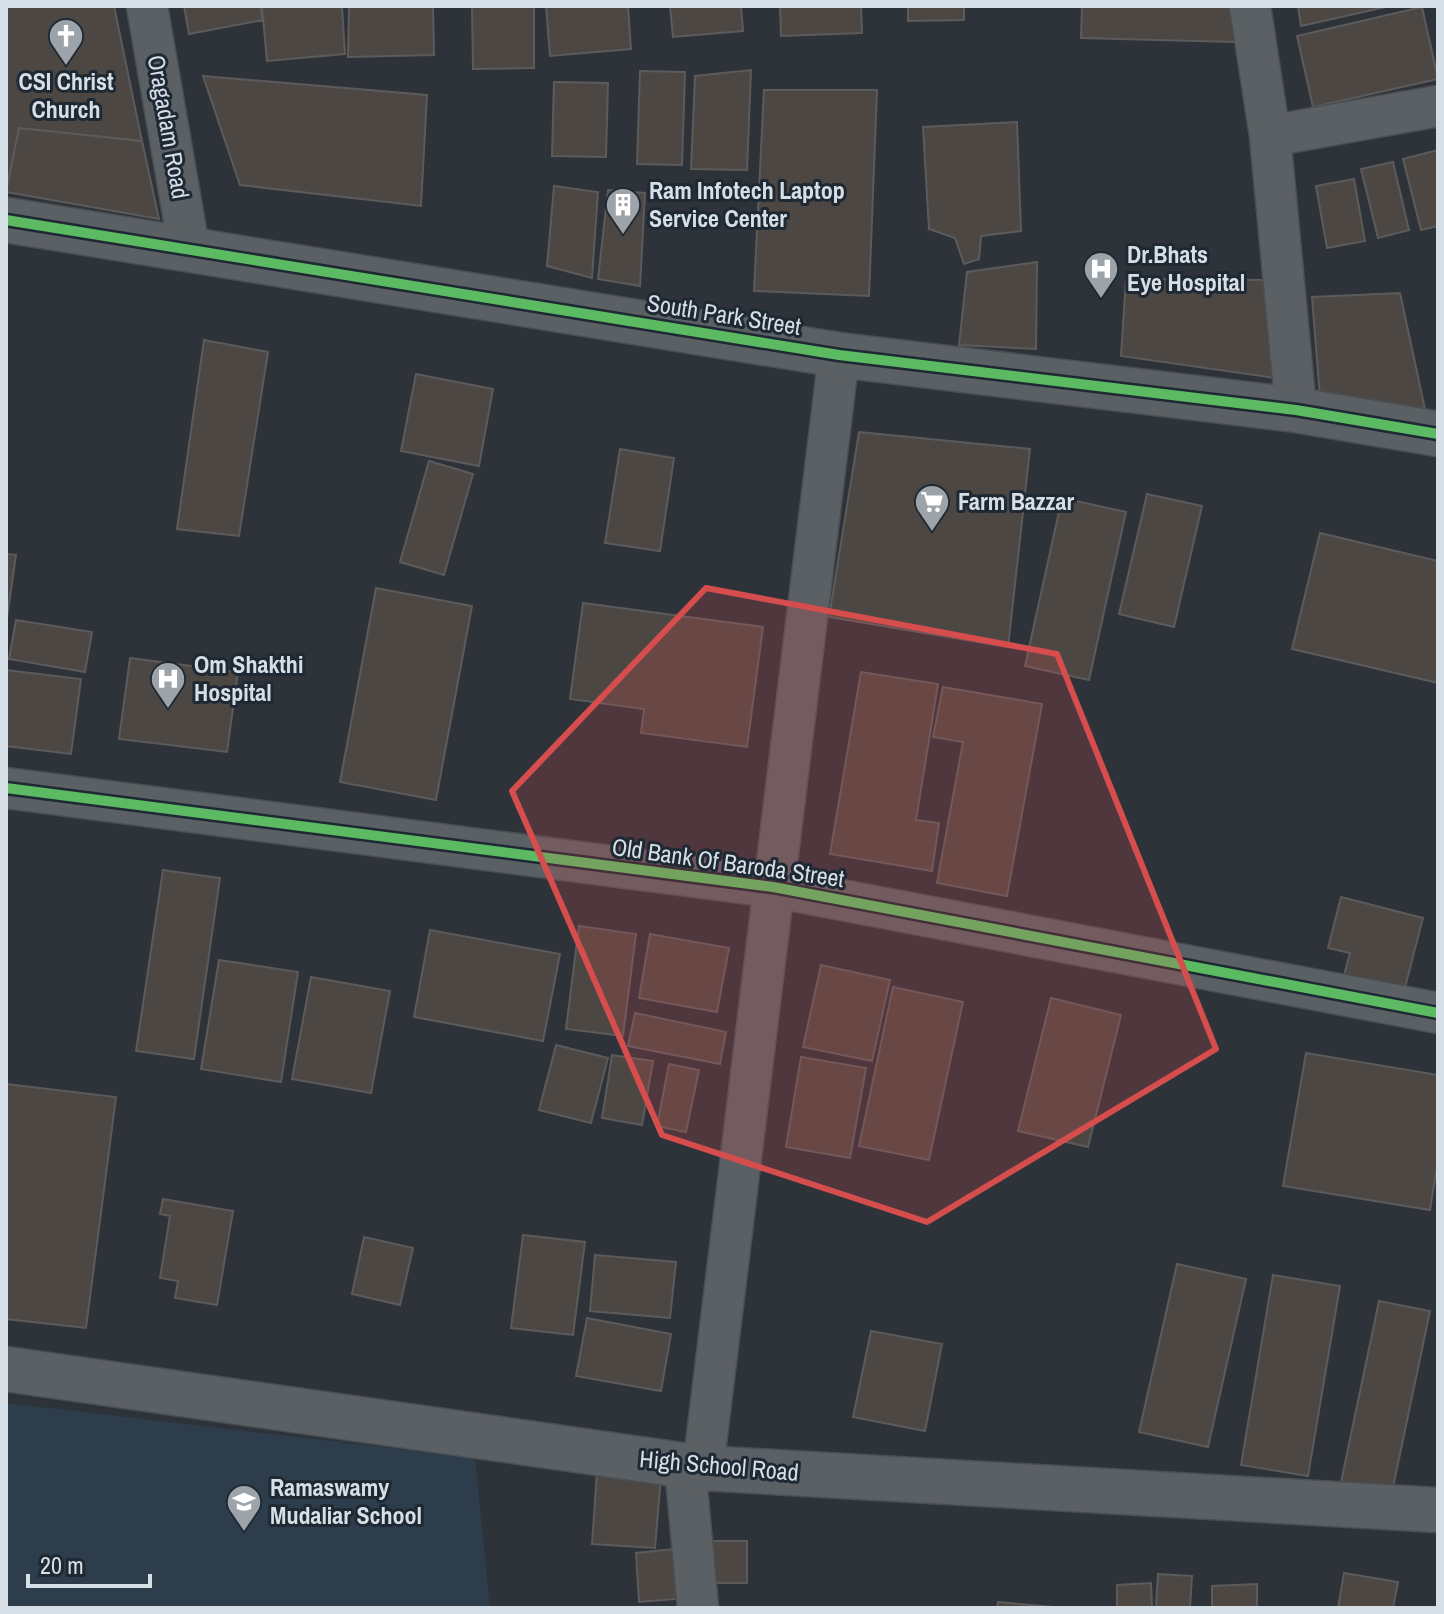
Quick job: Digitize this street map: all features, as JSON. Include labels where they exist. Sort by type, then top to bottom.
[{"type":"street","name":"Oragadam Road","points":[[147,6],[189,248]]},
{"type":"street","points":[[1250,6],[1270,136],[1296,410]]},
{"type":"street","points":[[1270,136],[1438,106]]},
{"type":"street","name":"South Park Street","points":[[6,220],[839,355],[1296,410],[1438,434]]},
{"type":"street","points":[[698,1608],[694,1467],[773,887],[839,355]]},
{"type":"street","name":"Old Bank Of Baroda Street","points":[[6,788],[773,887],[1438,1013]]},
{"type":"street","name":"High School Road","points":[[6,1369],[694,1467],[1438,1510]]},
{"type":"highlighted area","points":[[706,588],[1057,654],[1216,1049],[927,1222],[662,1135],[512,791]]},
{"type":"shaded area","name":"Ramaswamy Mudaliar School","points":[[6,1403],[475,1458],[490,1608],[6,1608]]},
{"type":"building","name":"CSI Christ Church","points":[[6,6],[114,6],[142,141],[19,128],[6,192]]},
{"type":"building","points":[[184,6],[260,6],[263,20],[189,34]]},
{"type":"building","points":[[262,6],[342,6],[345,54],[267,61]]},
{"type":"building","points":[[349,6],[433,6],[434,55],[348,57]]},
{"type":"building","points":[[472,6],[534,6],[534,68],[473,69]]},
{"type":"building","points":[[546,6],[628,6],[631,49],[550,56]]},
{"type":"building","points":[[670,6],[741,6],[743,31],[673,37]]},
{"type":"building","points":[[780,6],[861,6],[862,33],[781,36]]},
{"type":"building","points":[[908,6],[964,6],[964,20],[908,21]]},
{"type":"building","points":[[1082,6],[1235,6],[1234,42],[1081,38]]},
{"type":"building","points":[[1298,6],[1390,6],[1301,26]]},
{"type":"building","points":[[1422,7],[1438,79],[1313,107],[1297,36]]},
{"type":"building","points":[[751,70],[747,170],[691,169],[695,76]]},
{"type":"building","points":[[640,71],[685,72],[682,165],[637,164]]},
{"type":"building","points":[[203,76],[427,95],[421,206],[240,185]]},
{"type":"building","points":[[554,82],[608,83],[606,157],[552,156]]},
{"type":"building","points":[[764,90],[877,90],[869,296],[754,291]]},
{"type":"building","points":[[1017,122],[1021,231],[981,236],[979,259],[964,264],[955,238],[929,229],[923,127]]},
{"type":"building","points":[[19,128],[142,141],[159,219],[6,192]]},
{"type":"building","points":[[1438,150],[1438,226],[1421,230],[1403,159]]},
{"type":"building","points":[[1393,162],[1409,230],[1378,238],[1361,169]]},
{"type":"building","points":[[1354,179],[1365,241],[1327,248],[1316,186]]},
{"type":"building","points":[[554,186],[598,192],[592,278],[547,266]]},
{"type":"building","name":"Ram Infotech Laptop Service Center","points":[[608,190],[645,193],[640,286],[598,279]]},
{"type":"building","points":[[1037,262],[1036,349],[959,345],[967,272]]},
{"type":"building","points":[[1126,279],[1266,280],[1282,379],[1121,356]]},
{"type":"building","points":[[1400,293],[1425,409],[1320,398],[1312,297]]},
{"type":"building","points":[[204,340],[268,352],[239,536],[177,529]]},
{"type":"building","points":[[416,374],[493,389],[479,466],[401,451]]},
{"type":"building","name":"Farm Bazzar","points":[[859,432],[1030,449],[1008,647],[829,617]]},
{"type":"building","points":[[620,449],[674,458],[660,551],[605,543]]},
{"type":"building","points":[[429,461],[473,474],[444,575],[400,562]]},
{"type":"building","points":[[1147,494],[1202,506],[1174,627],[1119,614]]},
{"type":"building","points":[[1062,498],[1126,512],[1089,680],[1025,666]]},
{"type":"building","points":[[1320,533],[1438,561],[1438,683],[1292,649]]},
{"type":"building","points":[[6,554],[16,555],[6,625]]},
{"type":"building","points":[[376,588],[472,606],[436,800],[340,782]]},
{"type":"building","points":[[583,603],[763,627],[747,747],[641,733],[644,709],[570,699]]},
{"type":"building","points":[[16,620],[92,632],[85,672],[9,659]]},
{"type":"building","points":[[130,658],[238,672],[227,752],[119,739]]},
{"type":"building","points":[[6,670],[81,679],[71,754],[6,746]]},
{"type":"building","points":[[861,672],[938,684],[916,820],[939,823],[932,871],[830,854]]},
{"type":"building","points":[[943,687],[1042,704],[1007,896],[937,883],[963,742],[933,737]]},
{"type":"building","points":[[163,870],[220,878],[194,1059],[136,1051]]},
{"type":"building","points":[[1341,897],[1423,918],[1402,999],[1342,983],[1350,953],[1328,948]]},
{"type":"building","points":[[579,926],[636,934],[623,1036],[566,1029]]},
{"type":"building","points":[[430,930],[560,954],[543,1041],[414,1017]]},
{"type":"building","points":[[650,934],[729,948],[717,1012],[639,998]]},
{"type":"building","points":[[219,960],[298,972],[281,1082],[201,1069]]},
{"type":"building","points":[[821,965],[890,980],[872,1061],[803,1047]]},
{"type":"building","points":[[311,977],[390,991],[371,1093],[292,1079]]},
{"type":"building","points":[[893,987],[963,1002],[929,1160],[859,1146]]},
{"type":"building","points":[[1051,998],[1121,1015],[1088,1147],[1018,1131]]},
{"type":"building","points":[[635,1013],[726,1032],[720,1064],[628,1046]]},
{"type":"building","points":[[556,1045],[608,1058],[591,1123],[539,1110]]},
{"type":"building","points":[[1306,1053],[1438,1075],[1438,1160],[1430,1210],[1283,1186]]},
{"type":"building","points":[[612,1055],[653,1061],[642,1125],[602,1118]]},
{"type":"building","points":[[801,1057],[866,1068],[850,1158],[786,1147]]},
{"type":"building","points":[[669,1064],[699,1070],[686,1132],[657,1126]]},
{"type":"building","points":[[6,1084],[116,1097],[86,1328],[6,1319]]},
{"type":"building","points":[[163,1199],[233,1211],[217,1305],[175,1298],[178,1281],[160,1278],[170,1216],[160,1214]]},
{"type":"building","points":[[523,1235],[585,1242],[573,1335],[511,1328]]},
{"type":"building","points":[[364,1237],[413,1248],[400,1305],[352,1294]]},
{"type":"building","points":[[595,1255],[676,1262],[670,1318],[590,1311]]},
{"type":"building","points":[[1177,1264],[1246,1279],[1208,1447],[1139,1432]]},
{"type":"building","points":[[1273,1275],[1340,1286],[1308,1476],[1241,1465]]},
{"type":"building","points":[[1379,1301],[1430,1311],[1391,1497],[1340,1487]]},
{"type":"building","points":[[587,1318],[671,1334],[661,1391],[576,1376]]},
{"type":"building","points":[[871,1331],[942,1344],[925,1431],[853,1417]]},
{"type":"building","points":[[597,1472],[661,1477],[655,1548],[592,1544]]},
{"type":"building","points":[[707,1541],[747,1541],[747,1583],[706,1583]]},
{"type":"building","points":[[683,1548],[687,1598],[639,1602],[636,1553]]},
{"type":"building","points":[[1344,1573],[1398,1582],[1393,1608],[1338,1608]]},
{"type":"building","points":[[1158,1574],[1192,1576],[1190,1608],[1156,1608]]},
{"type":"building","points":[[1151,1583],[1152,1608],[1117,1608],[1117,1585]]},
{"type":"building","points":[[1257,1584],[1257,1608],[1212,1608],[1212,1586]]},
{"type":"building","points":[[998,1602],[1053,1607],[1053,1608],[997,1608]]},
{"type":"cycle path","points":[[6,220],[839,355],[1296,410],[1438,434]]},
{"type":"cycle path","points":[[6,788],[773,887],[1438,1013]]},
{"type":"place","name":"CSI Christ Church","points":[[66,67]]},
{"type":"place","name":"Ram Infotech Laptop Service Center","points":[[623,236]]},
{"type":"place","name":"Dr.Bhats Eye Hospital","points":[[1101,300]]},
{"type":"place","name":"Farm Bazzar","points":[[932,533]]},
{"type":"place","name":"Om Shakthi Hospital","points":[[168,710]]},
{"type":"place","name":"Ramaswamy Mudaliar School","points":[[244,1533]]}]
